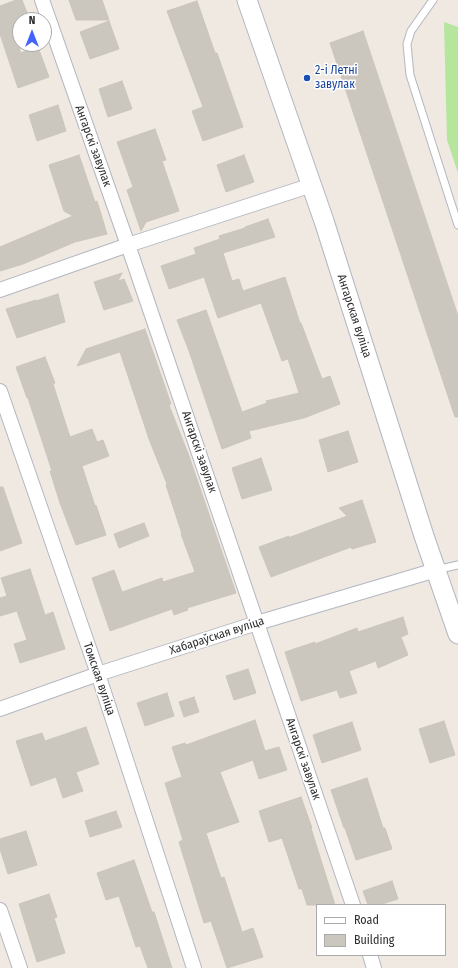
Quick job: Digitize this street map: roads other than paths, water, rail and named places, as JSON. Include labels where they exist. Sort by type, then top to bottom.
[{"type":"main road","name":"Ангарская вуліца","points":[[247,0],[312,185],[458,634]]},
{"type":"street","name":"Ангарскі завулак","points":[[42,0],[128,244],[353,904]]},
{"type":"street","points":[[0,290],[128,244],[312,185]]},
{"type":"street","name":"Томская вуліца","points":[[0,391],[98,674],[194,968]]},
{"type":"street","name":"Хабараўская вуліца","points":[[0,709],[98,674],[258,623],[436,570]]},
{"type":"street","points":[[0,910],[20,968]]},
{"type":"street","points":[[370,956],[374,968]]},
{"type":"lane","points":[[433,0],[411,32],[407,44],[410,75],[458,225]]},
{"type":"lane","points":[[436,570],[458,565]]},
{"type":"place","name":"2-і Летні завулак","points":[[307,78]]}]
